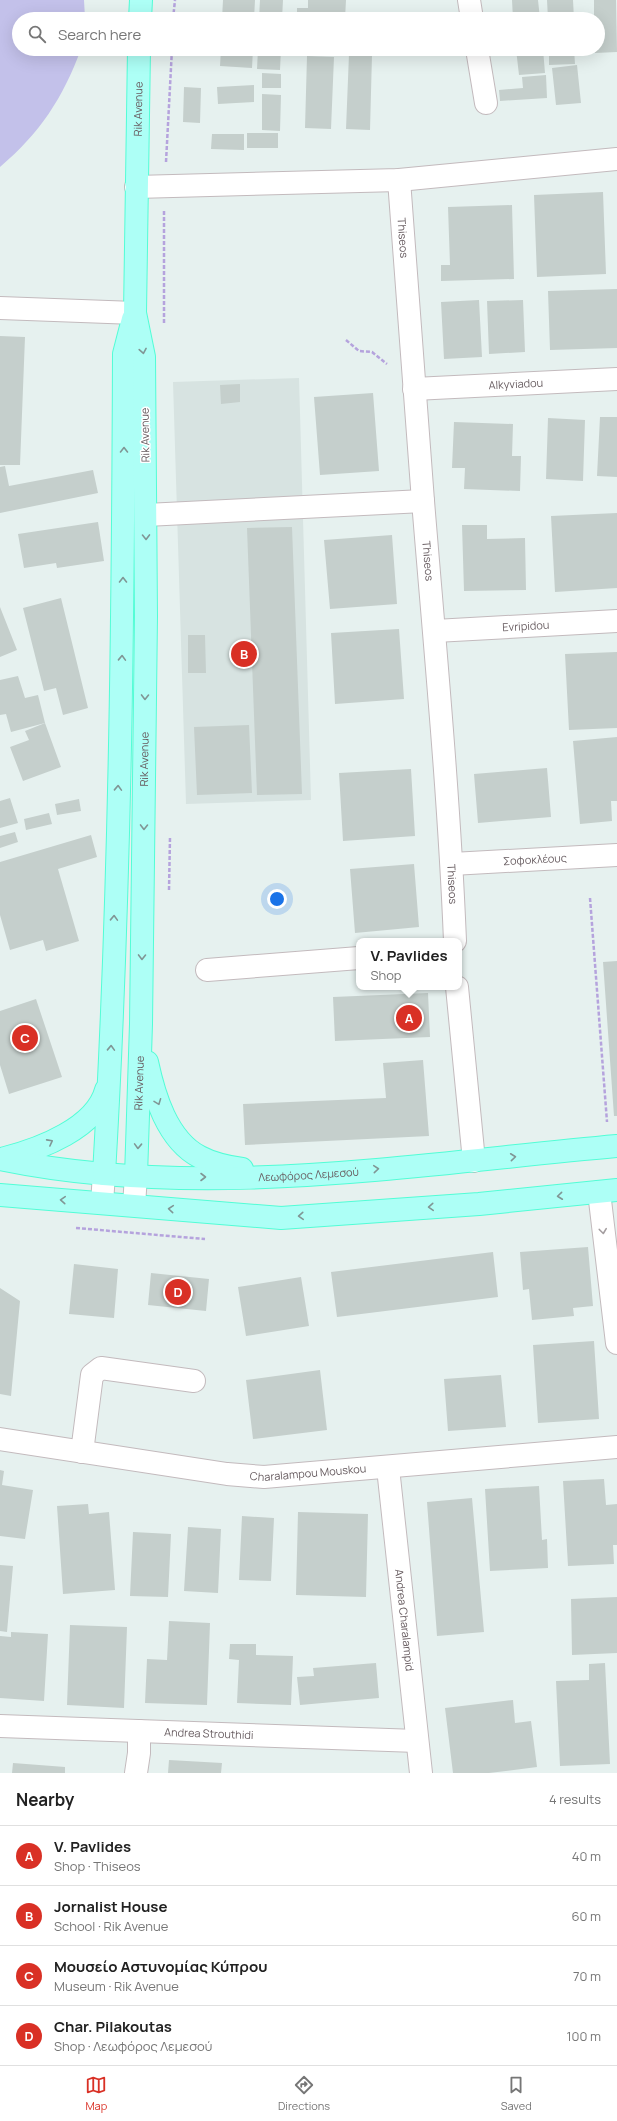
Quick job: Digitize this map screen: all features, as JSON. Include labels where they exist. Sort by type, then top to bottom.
[{"type":"main road","points":[[140,12],[141,0]]},
{"type":"main road","name":"Rik Avenue","points":[[136,1176],[141,1024],[146,616],[144,357],[135,313],[139,56]]},
{"type":"main road","name":"Rik Avenue","points":[[104,1174],[110,1075],[123,619],[124,354],[135,313]]},
{"type":"main road","points":[[141,1024],[151,1080],[157,1099],[167,1124],[184,1144],[199,1156],[223,1166],[282,1177]]},
{"type":"main road","points":[[0,1159],[29,1152],[46,1144],[91,1117],[103,1101],[110,1075]]},
{"type":"main road","name":"Λεωφόρος Λεμεσού","points":[[0,1159],[23,1164],[104,1174],[136,1176],[282,1177],[474,1161],[613,1146]]},
{"type":"main road","points":[[0,1195],[102,1202],[281,1218],[479,1204],[608,1191]]},
{"type":"street","points":[[469,0],[471,12]]},
{"type":"street","points":[[478,56],[486,104]]},
{"type":"street","points":[[136,187],[398,180],[617,159]]},
{"type":"street","name":"Thiseos","points":[[398,180],[423,501],[435,632],[452,864],[455,938]]},
{"type":"street","points":[[0,308],[135,313]]},
{"type":"street","name":"Alkyviadou","points":[[414,382],[617,379]]},
{"type":"street","points":[[146,515],[423,501]]},
{"type":"street","name":"Evripidou","points":[[435,632],[617,621]]},
{"type":"street","name":"Σοφοκλέους","points":[[452,864],[617,855]]},
{"type":"street","points":[[207,970],[356,958]]},
{"type":"street","points":[[457,990],[474,1161]]},
{"type":"street","name":"Rik Avenue","points":[[102,1202],[104,1174]]},
{"type":"street","name":"Rik Avenue","points":[[134,1205],[136,1176]]},
{"type":"street","points":[[608,1191],[617,1343]]},
{"type":"street","points":[[82,1452],[92,1375],[101,1368],[194,1381]]},
{"type":"street","name":"Charalampou Mouskou","points":[[0,1439],[227,1474],[264,1477],[617,1448]]},
{"type":"street","name":"Andrea Charalampid","points":[[388,1468],[421,1773]]},
{"type":"street","name":"Andrea Strouthidi","points":[[0,1726],[417,1741]]},
{"type":"street","points":[[136,1773],[139,1753],[139,1731]]},
{"type":"path","points":[[174,12],[175,0]]},
{"type":"path","points":[[346,340],[359,351],[372,352],[414,382]]},
{"type":"path","points":[[590,898],[613,1146]]},
{"type":"shaded area","points":[[0,0],[84,0],[85,12],[12,12],[12,56],[78,56],[58,99],[49,114],[27,141],[0,167]]},
{"type":"shaded area","points":[[299,378],[311,800],[186,804],[173,382]]},
{"type":"building","points":[[223,0],[255,0],[254,12],[222,12]]},
{"type":"building","points":[[260,0],[283,0],[282,12],[259,12]]},
{"type":"building","points":[[308,0],[346,0],[345,12],[297,12],[297,8],[308,8]]},
{"type":"building","points":[[512,0],[538,0],[539,12],[513,12]]},
{"type":"building","points":[[547,0],[573,0],[574,12],[548,12]]},
{"type":"building","points":[[594,0],[616,0],[617,52],[605,53],[605,12],[594,12]]},
{"type":"building","points":[[221,56],[253,56],[252,68],[220,66]]},
{"type":"building","points":[[258,56],[281,56],[280,70],[257,69]]},
{"type":"building","points":[[307,56],[334,57],[331,129],[305,128]]},
{"type":"building","points":[[349,56],[372,56],[370,130],[346,129]]},
{"type":"building","points":[[517,56],[544,56],[545,73],[519,75]]},
{"type":"building","points":[[549,56],[574,56],[575,64],[549,65]]},
{"type":"building","points":[[577,65],[581,103],[556,105],[552,68]]},
{"type":"building","points":[[262,73],[281,74],[281,88],[262,88]]},
{"type":"building","points":[[546,75],[547,98],[500,101],[499,90],[523,88],[522,77]]},
{"type":"building","points":[[254,85],[254,102],[218,104],[217,87]]},
{"type":"building","points":[[184,87],[201,88],[200,123],[183,122]]},
{"type":"building","points":[[262,94],[281,95],[280,131],[262,130]]},
{"type":"building","points":[[247,133],[278,133],[278,148],[247,148]]},
{"type":"building","points":[[212,134],[244,134],[244,150],[211,149]]},
{"type":"building","points":[[603,192],[606,274],[537,277],[534,195]]},
{"type":"building","points":[[512,205],[514,279],[441,281],[441,265],[450,265],[448,207]]},
{"type":"building","points":[[617,289],[617,348],[550,350],[548,291]]},
{"type":"building","points":[[479,300],[482,357],[444,359],[441,302]]},
{"type":"building","points":[[523,300],[525,352],[489,354],[487,301]]},
{"type":"building","points":[[0,336],[25,337],[20,465],[0,465]]},
{"type":"building","points":[[240,384],[240,402],[221,404],[220,385]]},
{"type":"building","points":[[373,393],[379,471],[320,475],[314,397]]},
{"type":"building","points":[[600,417],[617,417],[617,477],[597,476]]},
{"type":"building","points":[[548,418],[585,420],[583,481],[546,479]]},
{"type":"building","points":[[454,422],[513,424],[512,456],[521,456],[520,491],[464,489],[465,468],[452,468]]},
{"type":"building","points":[[5,466],[9,486],[93,470],[98,493],[0,513],[0,467]]},
{"type":"building","points":[[617,513],[617,588],[555,592],[551,516]]},
{"type":"building","points":[[98,522],[104,561],[57,568],[56,563],[24,568],[18,534]]},
{"type":"building","points":[[462,525],[487,525],[487,539],[525,538],[526,590],[464,591]]},
{"type":"building","points":[[292,527],[302,794],[257,795],[247,528]]},
{"type":"building","points":[[392,535],[397,604],[330,609],[324,540]]},
{"type":"building","points":[[61,598],[88,708],[63,715],[56,688],[44,691],[23,608]]},
{"type":"building","points":[[0,607],[17,650],[0,657]]},
{"type":"building","points":[[399,629],[404,699],[335,704],[331,633]]},
{"type":"building","points":[[188,635],[205,635],[206,673],[188,673]]},
{"type":"building","points":[[617,652],[617,728],[569,730],[565,654]]},
{"type":"building","points":[[18,676],[25,698],[38,695],[45,723],[11,732],[6,714],[0,715],[0,680]]},
{"type":"building","points":[[45,723],[61,767],[23,781],[10,747],[29,740],[25,731]]},
{"type":"building","points":[[249,725],[252,793],[197,795],[194,727]]},
{"type":"building","points":[[617,737],[617,801],[611,801],[612,821],[580,824],[573,741]]},
{"type":"building","points":[[547,768],[551,817],[478,823],[474,774]]},
{"type":"building","points":[[411,769],[415,836],[343,841],[339,773]]},
{"type":"building","points":[[10,798],[18,823],[0,828],[0,801]]},
{"type":"building","points":[[79,799],[81,811],[57,815],[55,804]]},
{"type":"building","points":[[49,813],[52,824],[26,830],[24,819]]},
{"type":"building","points":[[15,832],[18,842],[0,848],[0,836]]},
{"type":"building","points":[[91,835],[97,857],[58,869],[79,941],[46,951],[43,940],[10,950],[0,915],[0,862]]},
{"type":"building","points":[[414,864],[419,927],[355,933],[350,869]]},
{"type":"building","points":[[617,961],[617,1116],[614,1116],[603,962]]},
{"type":"building","points":[[428,993],[430,1037],[335,1041],[333,997]]},
{"type":"building","points":[[36,999],[62,1077],[9,1094],[0,1065],[0,1011]]},
{"type":"building","points":[[423,1060],[429,1136],[245,1145],[243,1104],[386,1098],[383,1063]]},
{"type":"building","points":[[588,1247],[593,1306],[573,1308],[574,1316],[532,1320],[529,1289],[523,1290],[520,1252]]},
{"type":"building","points":[[493,1252],[498,1297],[337,1317],[331,1272]]},
{"type":"building","points":[[74,1264],[118,1269],[114,1318],[69,1314]]},
{"type":"building","points":[[151,1273],[209,1279],[206,1311],[148,1305]]},
{"type":"building","points":[[301,1277],[309,1326],[246,1336],[238,1287]]},
{"type":"building","points":[[0,1288],[20,1301],[11,1396],[0,1394]]},
{"type":"building","points":[[594,1341],[599,1419],[538,1423],[533,1345]]},
{"type":"building","points":[[320,1370],[327,1430],[253,1439],[246,1380]]},
{"type":"building","points":[[501,1375],[506,1427],[448,1431],[444,1379]]},
{"type":"building","points":[[0,1470],[4,1471],[2,1485],[33,1490],[25,1539],[0,1536]]},
{"type":"building","points":[[604,1479],[606,1505],[617,1504],[617,1545],[613,1545],[614,1564],[568,1566],[563,1481]]},
{"type":"building","points":[[539,1486],[542,1540],[547,1539],[548,1568],[490,1571],[485,1489]]},
{"type":"building","points":[[472,1498],[484,1632],[437,1636],[427,1502]]},
{"type":"building","points":[[88,1504],[89,1514],[109,1512],[115,1590],[63,1594],[57,1506]]},
{"type":"building","points":[[298,1512],[368,1514],[366,1597],[296,1595]]},
{"type":"building","points":[[242,1516],[274,1518],[271,1581],[239,1580]]},
{"type":"building","points":[[188,1527],[221,1529],[218,1593],[184,1591]]},
{"type":"building","points":[[133,1532],[171,1534],[168,1597],[130,1596]]},
{"type":"building","points":[[0,1565],[13,1566],[7,1632],[0,1631]]},
{"type":"building","points":[[617,1597],[617,1653],[572,1655],[571,1599]]},
{"type":"building","points":[[169,1621],[210,1623],[207,1705],[145,1703],[147,1659],[167,1660]]},
{"type":"building","points":[[70,1625],[127,1627],[124,1708],[67,1705]]},
{"type":"building","points":[[11,1632],[48,1634],[44,1701],[0,1698],[0,1636],[11,1637]]},
{"type":"building","points":[[230,1644],[256,1644],[256,1655],[293,1656],[291,1705],[237,1703],[239,1660],[229,1659]]},
{"type":"building","points":[[376,1663],[379,1698],[300,1705],[297,1677],[314,1676],[313,1668]]},
{"type":"building","points":[[605,1663],[610,1764],[560,1766],[556,1681],[589,1680],[589,1664]]},
{"type":"building","points":[[513,1700],[515,1723],[531,1721],[537,1767],[489,1773],[453,1773],[445,1708]]},
{"type":"building","points":[[169,1760],[222,1763],[221,1773],[168,1773]]},
{"type":"building","points":[[13,1763],[65,1767],[65,1773],[12,1773]]},
{"type":"place","name":"Jornalist House","points":[[244,654]]},
{"type":"place","name":"V. Pavlides","points":[[409,1018]]},
{"type":"place","name":"Μουσείο Αστυνομίας Κύπρου","points":[[25,1038]]},
{"type":"place","name":"Char. Pilakoutas","points":[[178,1292]]}]
